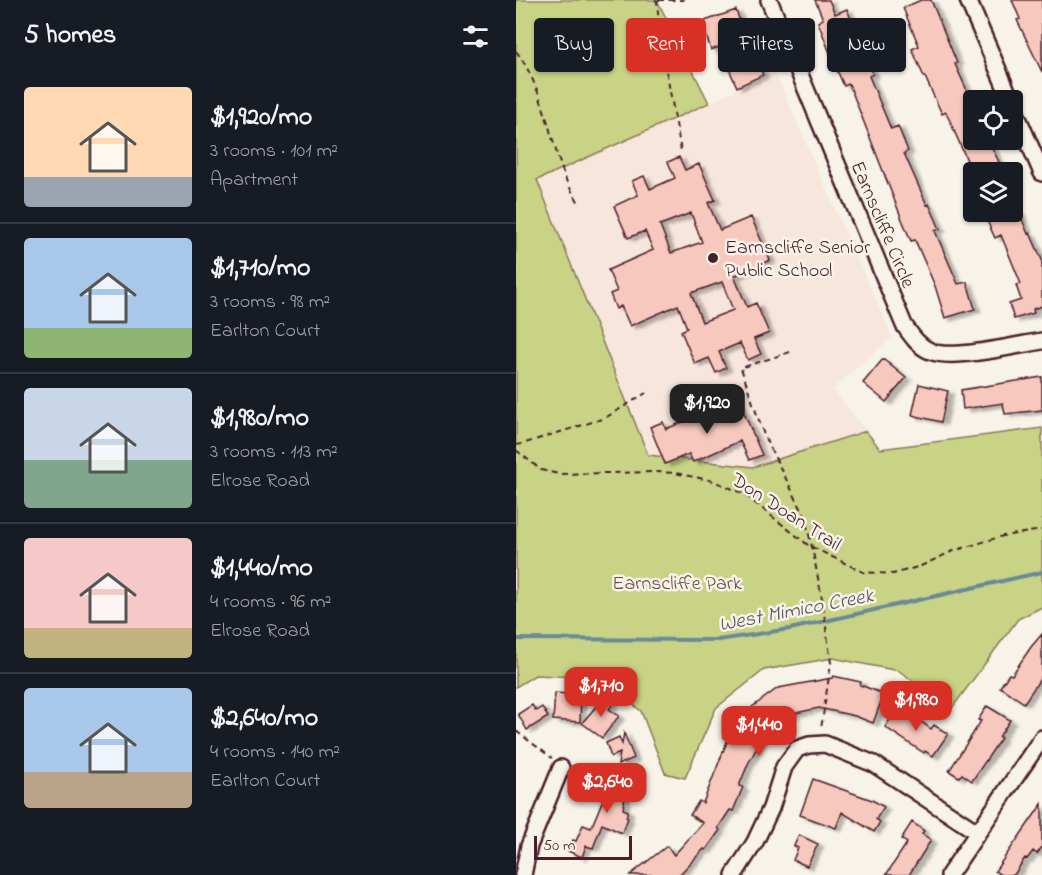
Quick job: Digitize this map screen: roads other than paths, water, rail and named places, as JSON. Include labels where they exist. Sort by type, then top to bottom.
[{"type":"street","name":"Earnscliffe Circle","points":[[769,0],[904,325],[915,341],[930,352],[949,355],[1042,341]]},
{"type":"street","points":[[968,0],[1007,90]]},
{"type":"street","points":[[1023,127],[1040,165]]},
{"type":"street","points":[[949,875],[1042,738]]},
{"type":"street","points":[[734,875],[755,842],[771,808],[784,767],[797,749],[809,745],[825,744],[874,764],[977,832]]},
{"type":"street","points":[[523,875],[529,846],[561,768]]},
{"type":"waterway","name":"West Mimico Creek","points":[[516,639],[718,640],[790,629],[1042,572]]},
{"type":"place","name":"Earnscliffe Senior Public School","points":[[713,258]]},
{"type":"park label","name":"Earnscliffe Park","points":[[677,582]]}]
